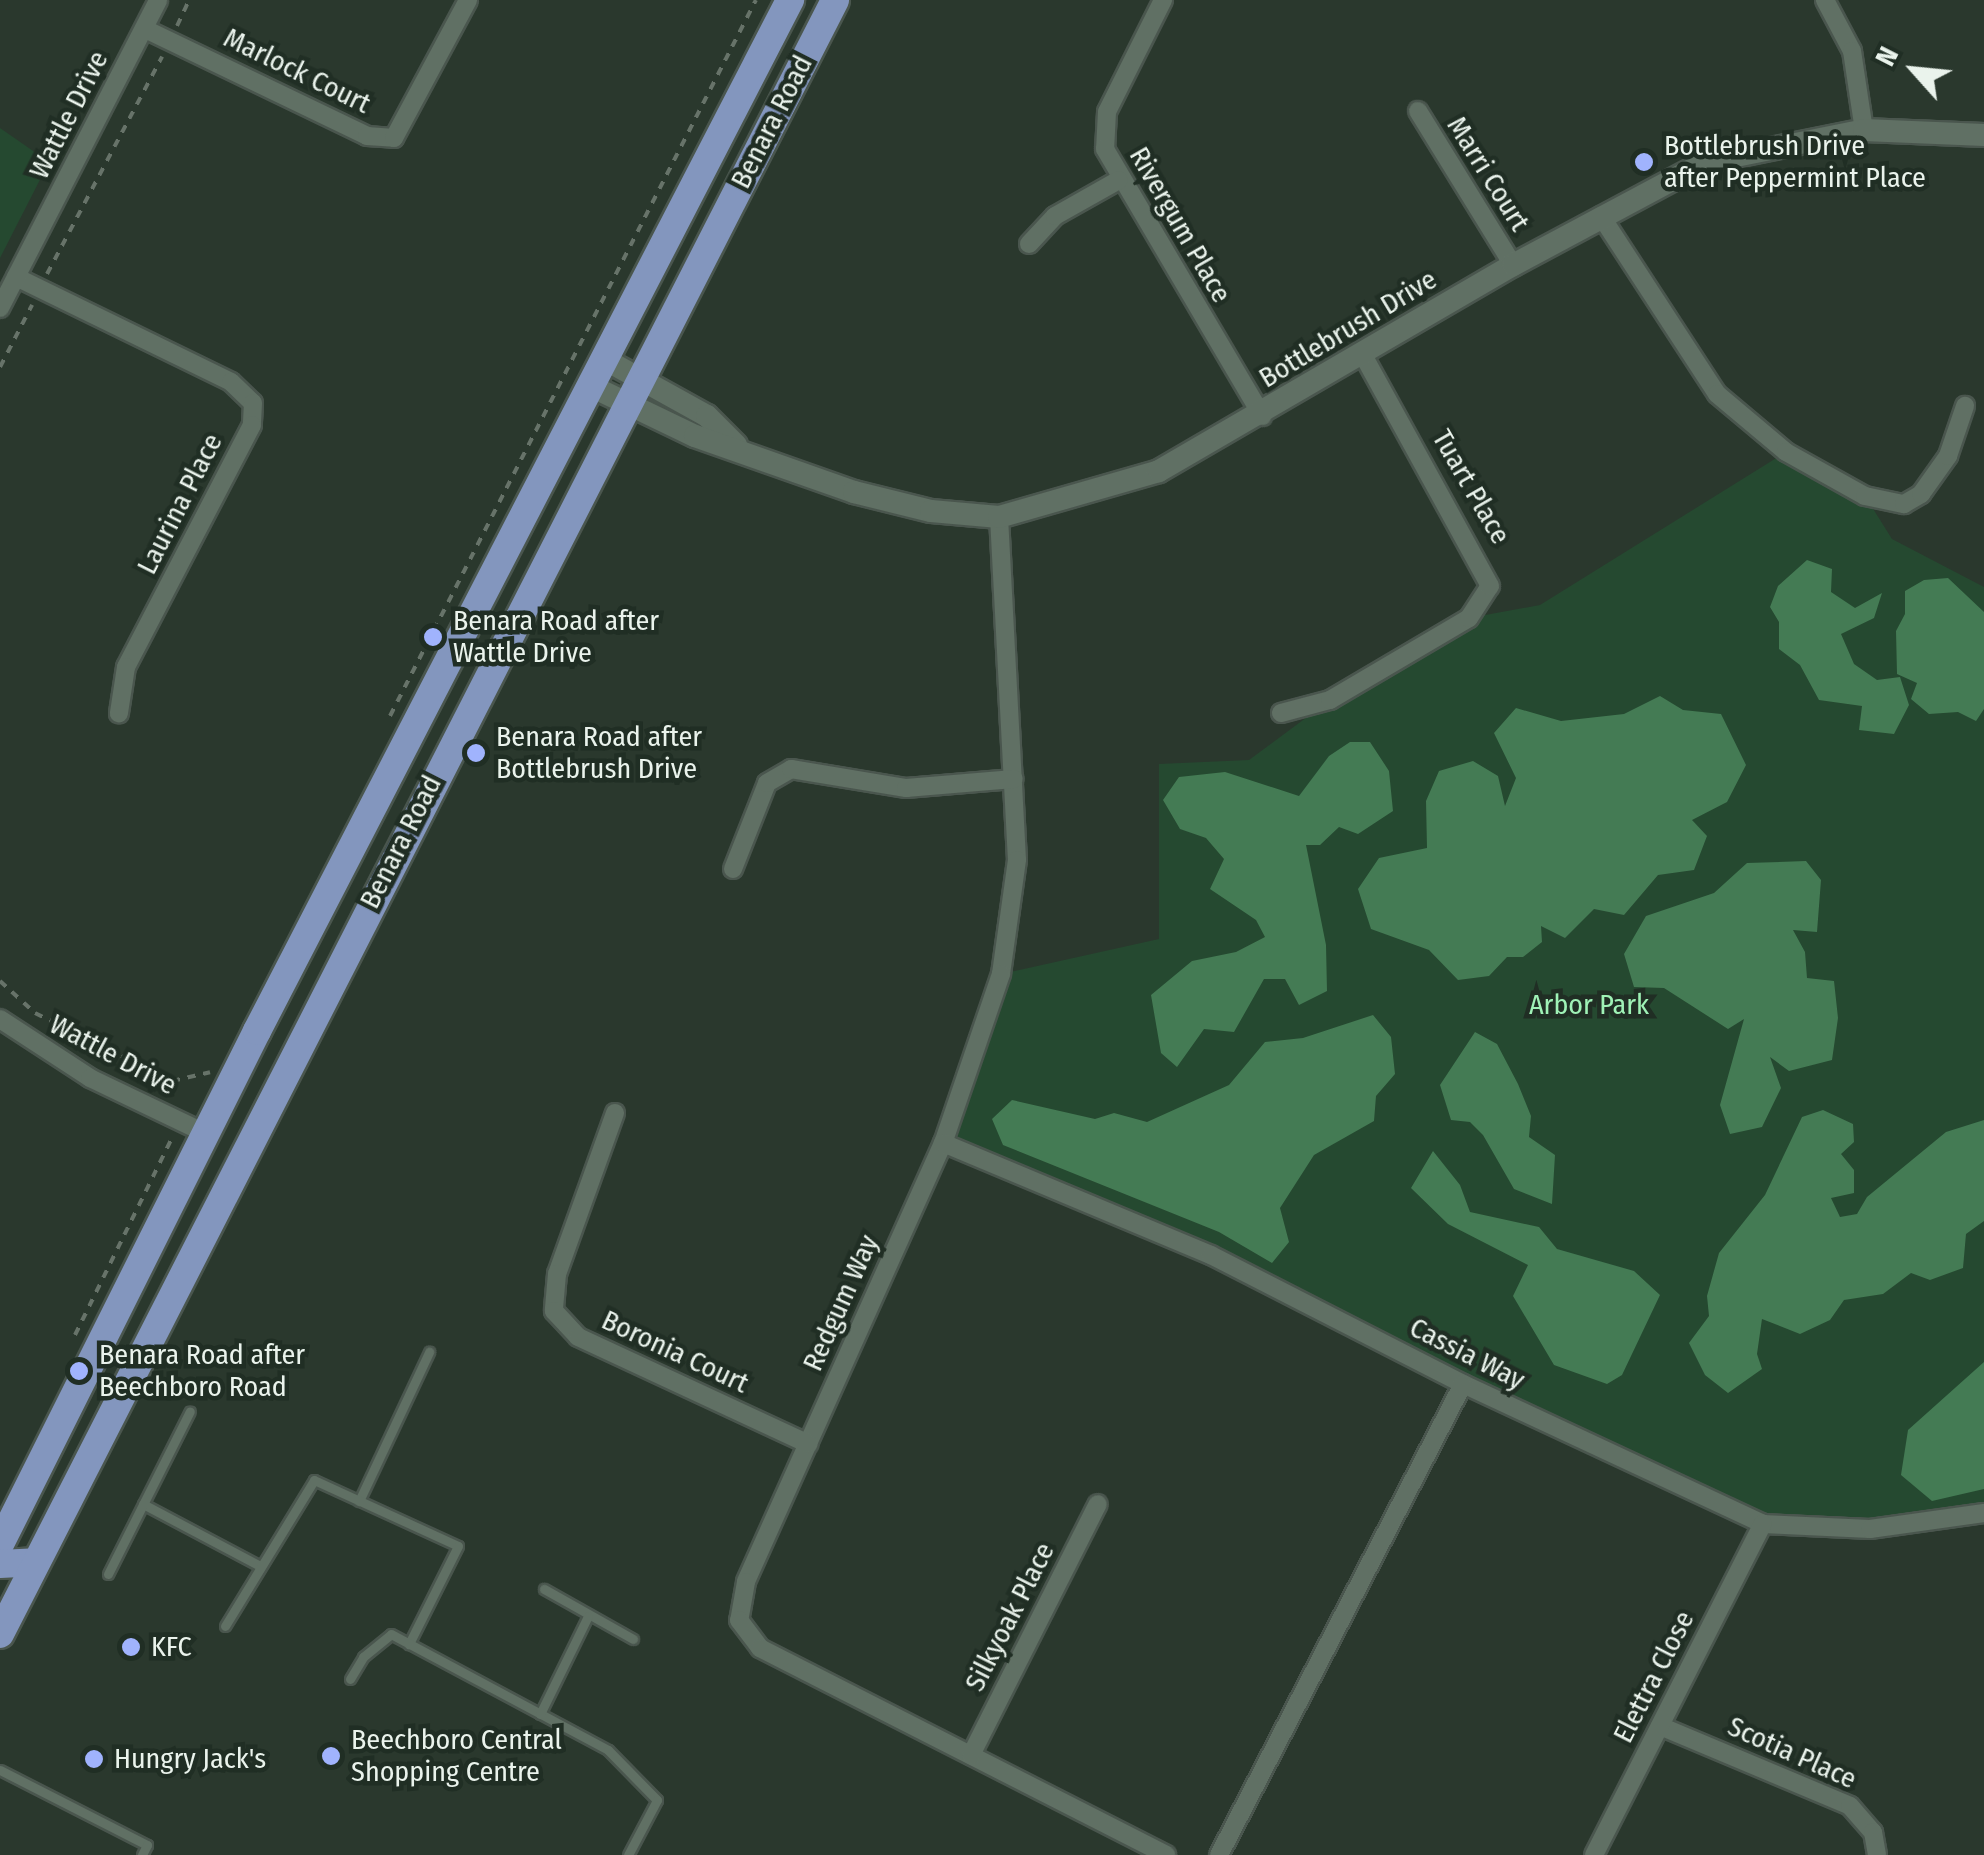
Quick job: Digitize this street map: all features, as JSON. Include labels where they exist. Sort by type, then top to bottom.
[{"type":"main road","name":"Benara Road","points":[[2,1635],[20,1592],[12,1554],[15,1516],[205,1133],[790,0]]},
{"type":"main road","name":"Benara Road","points":[[12,1554],[49,1534],[835,0]]},
{"type":"main road","points":[[411,739],[446,756]]},
{"type":"main road","points":[[205,1133],[244,1152]]},
{"type":"street","name":"Wattle Drive","points":[[0,308],[158,0]]},
{"type":"street","name":"Marlock Court","points":[[145,29],[367,136],[394,138],[468,0]]},
{"type":"street","name":"Rivergum Place","points":[[1163,0],[1107,112],[1105,149],[1119,180],[1262,416]]},
{"type":"street","points":[[1825,0],[1852,51],[1864,130]]},
{"type":"street","name":"Marri Court","points":[[1418,111],[1513,265]]},
{"type":"street","name":"Bottlebrush Drive","points":[[592,387],[695,436],[738,446],[870,497],[998,517],[1159,471],[1262,416],[1513,265],[1706,162],[1864,130],[1984,136]]},
{"type":"street","points":[[1029,244],[1055,216],[1119,180]]},
{"type":"street","points":[[1602,216],[1717,394],[1786,452],[1865,496],[1904,504],[1921,494],[1948,456],[1965,406]]},
{"type":"street","name":"Laurina Place","points":[[16,277],[230,382],[254,402],[252,424],[126,667],[119,713]]},
{"type":"street","name":"Tuart Place","points":[[1281,714],[1330,700],[1469,618],[1490,586],[1363,355]]},
{"type":"street","name":"Bottlebrush Drive","points":[[606,360],[708,416],[738,446]]},
{"type":"street","name":"Redgum Way","points":[[998,517],[1017,860],[1006,951],[984,1037],[942,1143],[739,1601],[747,1638],[1166,1855]]},
{"type":"street","points":[[733,869],[767,783],[791,769],[906,788],[1014,779]]},
{"type":"street","name":"Wattle Drive","points":[[4,1031],[205,1133]]},
{"type":"street","name":"Boronia Court","points":[[616,1113],[557,1274],[554,1310],[578,1337],[808,1444]]},
{"type":"street","name":"Cassia Way","points":[[942,1143],[1211,1255],[1463,1384],[1763,1524],[1870,1529],[1984,1513]]},
{"type":"street","points":[[1219,1855],[1463,1384]]},
{"type":"street","name":"Silkyoak Place","points":[[971,1755],[1098,1504]]},
{"type":"street","name":"Elettra Close","points":[[1594,1855],[1763,1524]]},
{"type":"street","name":"Scotia Place","points":[[1660,1726],[1850,1806],[1873,1832],[1876,1855]]},
{"type":"lane","points":[[359,1501],[429,1352]]},
{"type":"lane","points":[[108,1574],[190,1411]]},
{"type":"lane","points":[[225,1626],[314,1480],[458,1546],[409,1644]]},
{"type":"lane","points":[[143,1504],[260,1566]]},
{"type":"lane","points":[[544,1590],[633,1639]]},
{"type":"lane","points":[[540,1714],[588,1616]]},
{"type":"lane","points":[[350,1679],[363,1657],[391,1634],[608,1750],[657,1800],[628,1855]]},
{"type":"lane","points":[[0,1770],[147,1846],[142,1855]]},
{"type":"path","points":[[0,367],[190,0]]},
{"type":"path","points":[[388,718],[756,0]]},
{"type":"path","points":[[0,981],[35,1013],[172,1081],[210,1072],[219,1054]]},
{"type":"green space","points":[[0,128],[49,162],[0,258]]},
{"type":"green space","name":"Arbor Park","points":[[1786,452],[1865,496],[1892,539],[1984,587],[1984,1513],[1870,1529],[1763,1524],[1211,1255],[943,1143],[1001,974],[1159,939],[1159,764],[1249,760],[1330,700],[1469,618],[1540,605]]},
{"type":"green space","points":[[1807,560],[1832,569],[1831,592],[1855,608],[1882,593],[1874,618],[1841,634],[1854,664],[1877,680],[1900,677],[1909,705],[1894,734],[1859,730],[1862,706],[1819,700],[1800,665],[1779,649],[1779,622],[1770,607],[1778,586]]},
{"type":"green space","points":[[1948,578],[1984,612],[1984,709],[1976,721],[1958,712],[1929,714],[1911,699],[1917,683],[1897,674],[1896,631],[1905,614],[1905,591],[1924,580]]},
{"type":"green space","points":[[1660,696],[1683,710],[1721,714],[1746,765],[1727,802],[1692,820],[1707,836],[1694,870],[1658,875],[1624,915],[1594,909],[1565,938],[1541,926],[1542,942],[1523,957],[1507,957],[1489,976],[1458,980],[1429,950],[1371,929],[1358,889],[1379,858],[1427,848],[1426,801],[1439,771],[1473,761],[1498,776],[1505,806],[1516,778],[1494,733],[1516,708],[1561,721],[1624,714]]},
{"type":"green space","points":[[1350,742],[1370,742],[1389,771],[1393,811],[1358,834],[1339,827],[1320,845],[1306,845],[1326,945],[1327,991],[1299,1005],[1285,979],[1264,979],[1234,1032],[1204,1029],[1177,1067],[1161,1053],[1151,995],[1192,961],[1236,952],[1265,937],[1256,920],[1210,889],[1224,859],[1206,838],[1180,829],[1163,800],[1179,777],[1225,772],[1299,796],[1329,756]]},
{"type":"green space","points":[[1806,861],[1821,880],[1817,932],[1793,930],[1805,952],[1807,978],[1834,981],[1838,1018],[1832,1060],[1789,1071],[1770,1057],[1781,1088],[1762,1127],[1730,1134],[1720,1105],[1744,1019],[1728,1029],[1664,988],[1634,987],[1624,954],[1646,916],[1714,893],[1747,863]]},
{"type":"green space","points":[[1373,1015],[1391,1037],[1395,1074],[1376,1096],[1374,1121],[1314,1155],[1280,1208],[1289,1242],[1272,1263],[1219,1232],[1003,1145],[992,1119],[1012,1100],[1095,1119],[1114,1113],[1147,1122],[1229,1085],[1265,1042],[1303,1038]]},
{"type":"green space","points":[[1475,1032],[1497,1044],[1518,1084],[1531,1116],[1529,1137],[1555,1155],[1552,1204],[1514,1189],[1483,1135],[1470,1122],[1451,1120],[1440,1085]]},
{"type":"green space","points":[[1823,1110],[1853,1124],[1854,1142],[1841,1154],[1854,1170],[1854,1193],[1831,1198],[1840,1217],[1857,1214],[1867,1197],[1946,1132],[1984,1120],[1984,1221],[1966,1234],[1963,1268],[1930,1280],[1911,1273],[1883,1294],[1844,1300],[1830,1320],[1800,1334],[1762,1319],[1757,1354],[1762,1369],[1728,1393],[1705,1375],[1689,1343],[1709,1316],[1707,1296],[1719,1253],[1765,1195],[1802,1117]]},
{"type":"green space","points":[[1433,1151],[1460,1185],[1470,1212],[1539,1227],[1557,1249],[1634,1271],[1660,1295],[1622,1375],[1607,1384],[1554,1365],[1513,1296],[1528,1265],[1448,1224],[1411,1188]]},
{"type":"green space","points":[[1984,1362],[1984,1489],[1932,1501],[1901,1475],[1908,1430]]},
{"type":"place","name":"Bottlebrush Drive after Peppermint Place","points":[[1644,162]]},
{"type":"place","name":"Benara Road after Wattle Drive","points":[[433,637]]},
{"type":"place","name":"Benara Road after Bottlebrush Drive","points":[[476,753]]},
{"type":"place","name":"Benara Road after Beechboro Road","points":[[79,1371]]},
{"type":"place","name":"KFC","points":[[131,1647]]},
{"type":"place","name":"Beechboro Central Shopping Centre","points":[[331,1756]]},
{"type":"place","name":"Hungry Jack's","points":[[94,1759]]}]
